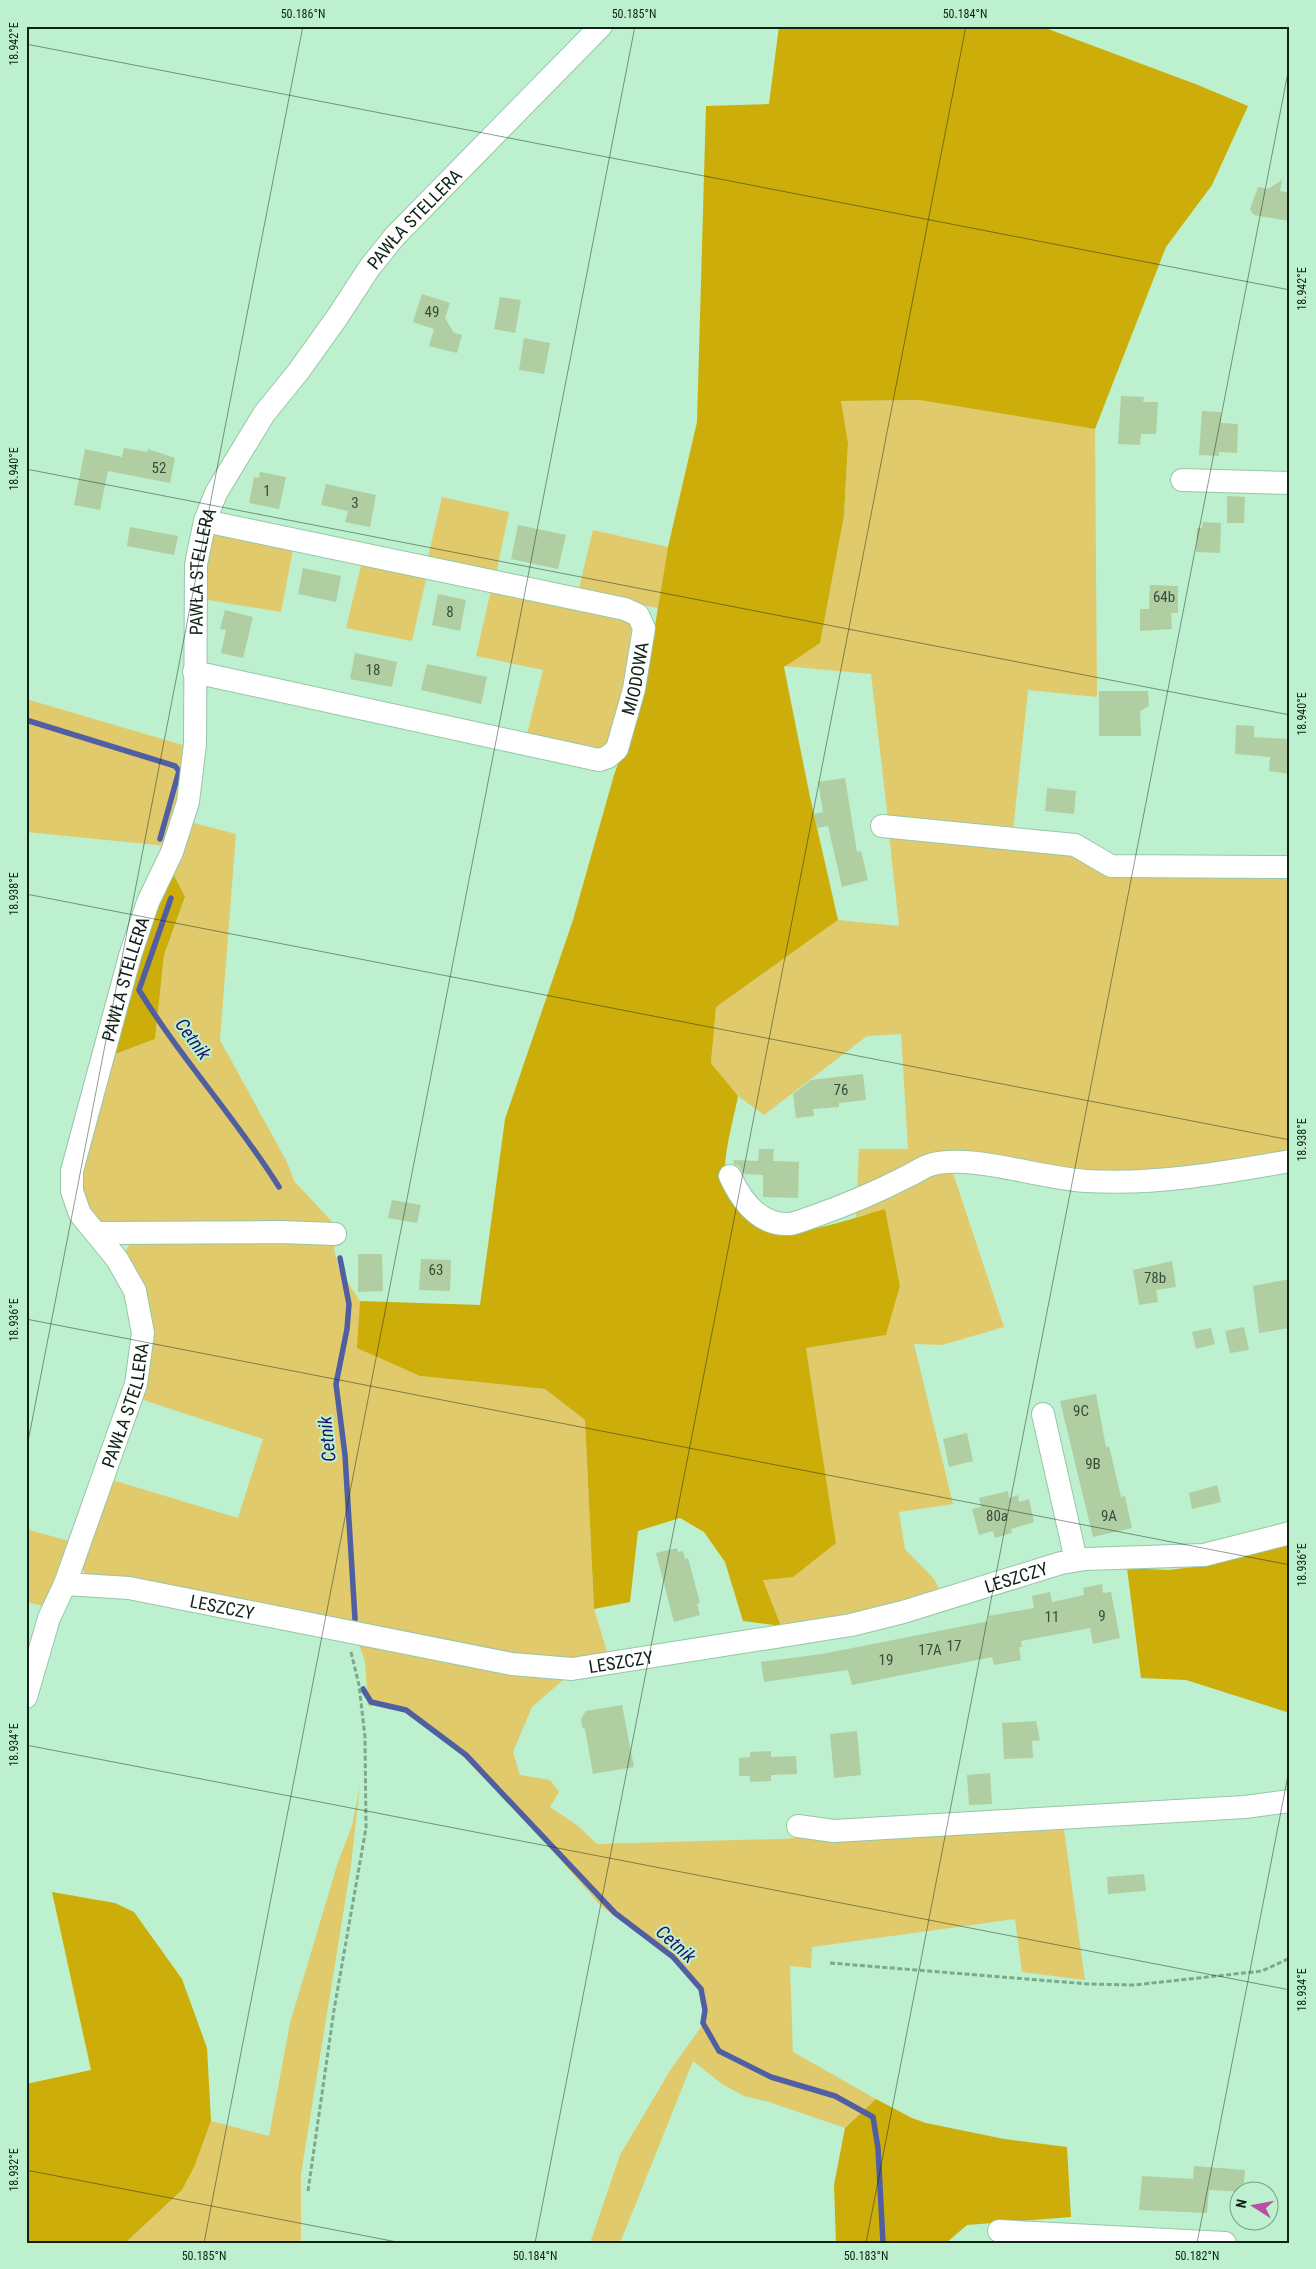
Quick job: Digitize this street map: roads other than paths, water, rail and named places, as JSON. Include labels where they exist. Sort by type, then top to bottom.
[{"type":"street","name":"PAWŁA STELLERA","points":[[65,1584],[136,1384],[143,1333],[135,1291],[117,1259],[80,1214],[72,1192],[72,1171],[130,956],[148,902],[172,852],[188,802],[195,744],[196,564],[205,521],[216,493],[259,422],[331,327],[370,266],[429,199],[601,26]]},
{"type":"street","points":[[1182,480],[1290,483]]},
{"type":"street","name":"MIODOWA","points":[[194,672],[599,760],[617,749],[634,689],[644,628],[638,615],[625,609],[205,521]]},
{"type":"street","points":[[882,826],[1075,845],[1111,866],[1290,867]]},
{"type":"street","points":[[730,1176],[737,1191],[752,1211],[769,1221],[791,1224],[842,1206],[933,1164],[970,1162],[1033,1174],[1086,1181],[1148,1181],[1217,1174],[1290,1161]]},
{"type":"street","points":[[97,1233],[280,1232],[335,1234]]},
{"type":"street","points":[[1043,1414],[1076,1560]]},
{"type":"street","name":"LESZCZY","points":[[65,1584],[129,1588],[512,1664],[572,1669],[851,1624],[903,1612],[1040,1568],[1076,1560],[1204,1555],[1290,1533]]},
{"type":"street","points":[[26,1697],[49,1618],[65,1584]]},
{"type":"street","points":[[798,1826],[834,1831],[1245,1808],[1290,1801]]},
{"type":"street","points":[[999,2231],[1225,2243]]},
{"type":"waterway","name":"Cetnik","points":[[26,720],[175,766],[179,771],[160,839]]},
{"type":"waterway","name":"Cetnik","points":[[171,898],[139,990],[279,1187]]},
{"type":"waterway","name":"Cetnik","points":[[340,1258],[349,1304],[347,1329],[336,1384],[345,1455],[355,1619]]},
{"type":"waterway","name":"Cetnik","points":[[363,1689],[371,1702],[406,1710],[466,1755],[615,1913],[673,1957],[701,1989],[705,2010],[703,2023],[719,2051],[771,2077],[835,2096],[873,2117],[878,2148],[883,2243]]}]
